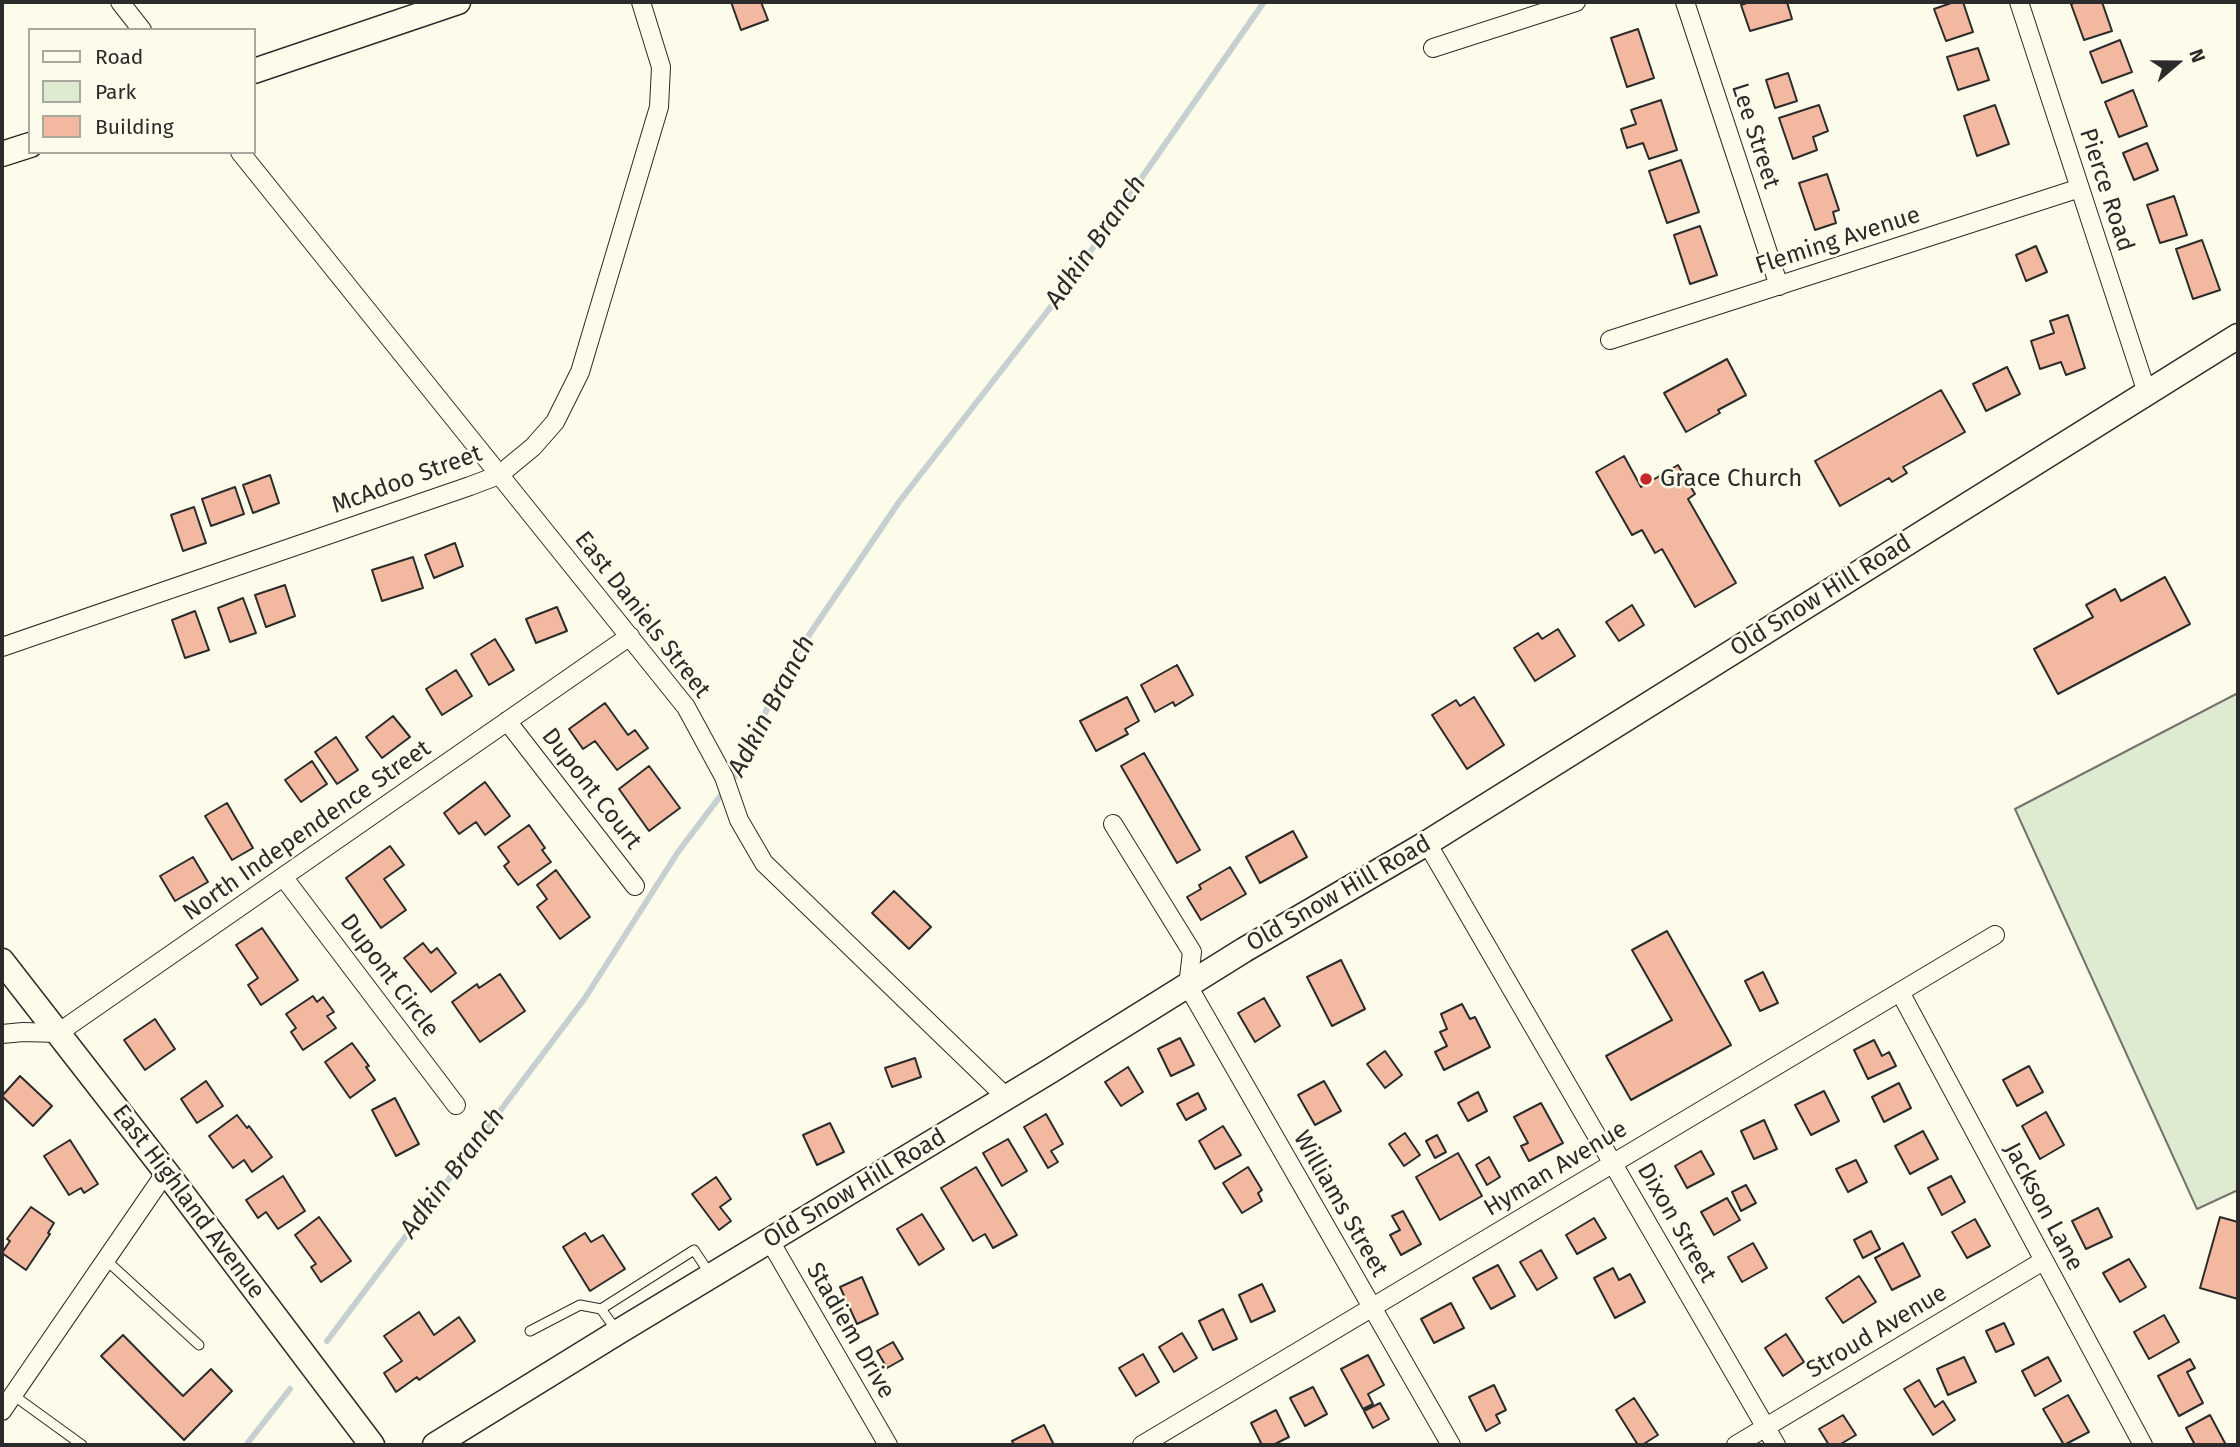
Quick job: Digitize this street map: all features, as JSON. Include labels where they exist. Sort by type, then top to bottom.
[{"type":"street","points":[[120,2],[140,28]]},
{"type":"street","points":[[256,70],[429,6],[458,2]]},
{"type":"street","name":"McAdoo Street","points":[[2,647],[499,475],[533,447],[555,422],[580,372],[660,98],[661,67],[641,2]]},
{"type":"street","points":[[1433,48],[1576,2]]},
{"type":"street","name":"Lee Street","points":[[1685,2],[1779,286]]},
{"type":"street","name":"Pierce Road","points":[[2019,2],[2147,393]]},
{"type":"street","points":[[2,155],[28,146]]},
{"type":"street","name":"East Daniels Street","points":[[242,154],[686,707],[724,777],[739,820],[764,863],[1006,1097]]},
{"type":"street","name":"Fleming Avenue","points":[[1610,340],[2080,188]]},
{"type":"street","name":"Old Snow Hill Road","points":[[435,1445],[1244,950],[1427,843],[2238,336]]},
{"type":"street","name":"North Independence Street","points":[[58,1034],[630,636]]},
{"type":"street","name":"Dupont Court","points":[[507,722],[635,886]]},
{"type":"street","points":[[1113,824],[1192,953],[1188,986]]},
{"type":"street","name":"Dixon Street","points":[[1427,843],[1776,1445]]},
{"type":"street","name":"Dupont Circle","points":[[284,878],[456,1105]]},
{"type":"street","name":"Hyman Avenue","points":[[1142,1445],[1995,935]]},
{"type":"street","name":"East Highland Avenue","points":[[2,961],[166,1172],[372,1445]]},
{"type":"street","name":"Williams Street","points":[[1188,986],[1451,1445]]},
{"type":"street","name":"Jackson Lane","points":[[1900,992],[2143,1445]]},
{"type":"street","points":[[2,1034],[58,1034]]},
{"type":"street","points":[[2,1411],[166,1172]]},
{"type":"street","name":"Stadiem Drive","points":[[770,1241],[888,1445]]},
{"type":"street","name":"Stroud Avenue","points":[[1736,1445],[2043,1261]]},
{"type":"lane","points":[[530,1331],[580,1305],[601,1309],[694,1251],[712,1276]]},
{"type":"lane","points":[[106,1260],[199,1345]]},
{"type":"lane","points":[[601,1309],[618,1332]]},
{"type":"lane","points":[[13,1395],[82,1445]]},
{"type":"green space","points":[[2238,693],[2238,1190],[2197,1209],[2015,809]]},
{"type":"building","points":[[731,2],[761,2],[768,20],[741,30]]},
{"type":"building","points":[[1750,2],[1787,2],[1792,19],[1750,31],[1741,5]]},
{"type":"building","points":[[1954,2],[1963,2],[1973,32],[1946,41],[1934,9]]},
{"type":"building","points":[[2102,2],[2112,31],[2084,40],[2071,4]]},
{"type":"building","points":[[1638,29],[1654,78],[1627,87],[1611,38]]},
{"type":"building","points":[[2120,40],[2132,72],[2102,83],[2090,52]]},
{"type":"building","points":[[1978,48],[1989,80],[1958,90],[1947,57]]},
{"type":"building","points":[[1788,73],[1797,101],[1775,108],[1766,80]]},
{"type":"building","points":[[2133,90],[2147,126],[2119,137],[2105,102]]},
{"type":"building","points":[[1661,100],[1677,150],[1649,159],[1643,143],[1627,148],[1621,129],[1636,124],[1631,110]]},
{"type":"building","points":[[1819,105],[1828,131],[1813,137],[1817,150],[1793,159],[1779,118]]},
{"type":"building","points":[[1995,105],[2009,144],[1977,156],[1964,116]]},
{"type":"building","points":[[2147,143],[2158,170],[2134,180],[2123,153]]},
{"type":"building","points":[[1681,160],[1699,212],[1667,223],[1649,171]]},
{"type":"building","points":[[1827,174],[1839,210],[1833,212],[1836,223],[1815,230],[1799,183]]},
{"type":"building","points":[[2174,196],[2187,235],[2160,243],[2147,205]]},
{"type":"building","points":[[1700,226],[1717,275],[1690,284],[1674,235]]},
{"type":"building","points":[[2202,240],[2220,290],[2193,299],[2176,249]]},
{"type":"building","points":[[2036,246],[2047,272],[2026,281],[2016,255]]},
{"type":"building","points":[[2068,315],[2085,368],[2066,375],[2061,362],[2040,369],[2031,341],[2054,333],[2050,321]]},
{"type":"building","points":[[1727,359],[1746,395],[1686,432],[1664,393]]},
{"type":"building","points":[[2007,367],[2020,394],[1986,411],[1973,384]]},
{"type":"building","points":[[1941,390],[1965,432],[1903,467],[1907,473],[1892,482],[1889,478],[1840,506],[1815,461]]},
{"type":"building","points":[[1624,456],[1641,487],[1678,465],[1695,494],[1688,499],[1736,583],[1695,607],[1662,549],[1655,553],[1642,530],[1632,535],[1596,472]]},
{"type":"building","points":[[270,475],[279,503],[253,513],[243,485]]},
{"type":"building","points":[[235,487],[244,514],[211,526],[202,499]]},
{"type":"building","points":[[194,507],[206,543],[183,551],[171,515]]},
{"type":"building","points":[[455,543],[463,566],[434,578],[425,555]]},
{"type":"building","points":[[413,557],[423,588],[382,601],[372,570]]},
{"type":"building","points":[[2165,577],[2190,624],[2058,694],[2034,649],[2093,617],[2086,605],[2115,589],[2121,601]]},
{"type":"building","points":[[285,585],[295,616],[266,627],[255,595]]},
{"type":"building","points":[[243,598],[256,633],[230,642],[218,608]]},
{"type":"building","points":[[1632,605],[1644,625],[1619,641],[1606,622]]},
{"type":"building","points":[[557,607],[567,631],[536,643],[526,619]]},
{"type":"building","points":[[195,611],[209,650],[185,658],[172,620]]},
{"type":"building","points":[[1558,629],[1575,656],[1535,681],[1514,648],[1538,633],[1542,639]]},
{"type":"building","points":[[495,639],[514,670],[489,685],[471,654]]},
{"type":"building","points":[[1177,665],[1193,695],[1175,706],[1173,702],[1155,712],[1141,685]]},
{"type":"building","points":[[456,670],[472,696],[442,715],[426,689]]},
{"type":"building","points":[[1127,697],[1139,721],[1125,729],[1128,734],[1096,751],[1080,721]]},
{"type":"building","points":[[1474,697],[1504,745],[1467,769],[1432,715],[1456,700],[1460,706]]},
{"type":"building","points":[[605,703],[628,735],[635,730],[648,748],[617,770],[595,741],[583,749],[569,729]]},
{"type":"building","points":[[393,716],[410,737],[382,758],[366,737]]},
{"type":"building","points":[[336,737],[358,770],[337,784],[315,752]]},
{"type":"building","points":[[1144,753],[1200,850],[1177,863],[1121,766]]},
{"type":"building","points":[[312,761],[327,784],[301,802],[285,780]]},
{"type":"building","points":[[649,766],[680,808],[649,831],[619,789]]},
{"type":"building","points":[[485,782],[510,816],[485,835],[476,822],[459,834],[444,813]]},
{"type":"building","points":[[227,803],[253,848],[232,860],[205,816]]},
{"type":"building","points":[[529,825],[551,862],[518,885],[504,866],[509,862],[498,847]]},
{"type":"building","points":[[1293,831],[1307,857],[1260,883],[1246,857]]},
{"type":"building","points":[[390,846],[404,865],[384,879],[406,910],[381,928],[346,878]]},
{"type":"building","points":[[193,857],[208,882],[175,901],[160,876]]},
{"type":"building","points":[[1230,867],[1246,894],[1201,920],[1187,897],[1201,889],[1199,885]]},
{"type":"building","points":[[556,870],[590,917],[560,939],[537,907],[547,899],[537,885]]},
{"type":"building","points":[[894,891],[931,927],[909,949],[872,913]]},
{"type":"building","points":[[262,928],[298,980],[261,1005],[248,985],[258,978],[236,945]]},
{"type":"building","points":[[1667,931],[1731,1045],[1631,1100],[1606,1056],[1672,1020],[1632,950]]},
{"type":"building","points":[[423,943],[431,953],[437,948],[456,973],[431,992],[404,958]]},
{"type":"building","points":[[1341,960],[1365,1009],[1332,1026],[1307,977]]},
{"type":"building","points":[[1763,972],[1778,1003],[1760,1011],[1745,981]]},
{"type":"building","points":[[500,974],[525,1011],[480,1042],[452,1002],[477,984],[479,988]]},
{"type":"building","points":[[313,996],[317,1002],[323,997],[334,1012],[327,1016],[336,1028],[303,1050],[291,1032],[296,1028],[286,1014]]},
{"type":"building","points":[[1264,998],[1280,1026],[1255,1042],[1238,1013]]},
{"type":"building","points":[[1462,1004],[1470,1019],[1475,1017],[1490,1047],[1444,1070],[1435,1052],[1447,1046],[1440,1032],[1447,1029],[1441,1014]]},
{"type":"building","points":[[155,1019],[175,1049],[145,1070],[124,1040]]},
{"type":"building","points":[[1180,1038],[1194,1065],[1171,1076],[1158,1049]]},
{"type":"building","points":[[1874,1040],[1882,1056],[1889,1052],[1896,1066],[1868,1079],[1854,1050]]},
{"type":"building","points":[[352,1043],[369,1066],[366,1067],[375,1080],[350,1098],[325,1062]]},
{"type":"building","points":[[1385,1051],[1402,1075],[1385,1088],[1367,1064]]},
{"type":"building","points":[[915,1058],[921,1077],[892,1087],[885,1068]]},
{"type":"building","points":[[2029,1066],[2043,1092],[2017,1106],[2003,1080]]},
{"type":"building","points":[[1128,1067],[1143,1092],[1121,1106],[1105,1082]]},
{"type":"building","points":[[20,1076],[52,1106],[33,1126],[2,1096]]},
{"type":"building","points":[[206,1081],[223,1106],[197,1123],[181,1099]]},
{"type":"building","points":[[1324,1081],[1341,1111],[1315,1125],[1298,1095]]},
{"type":"building","points":[[1899,1083],[1911,1108],[1884,1122],[1872,1097]]},
{"type":"building","points":[[1824,1091],[1839,1121],[1811,1135],[1795,1105]]},
{"type":"building","points":[[1478,1092],[1487,1111],[1468,1121],[1458,1103]]},
{"type":"building","points":[[1198,1093],[1206,1109],[1186,1120],[1177,1104]]},
{"type":"building","points":[[395,1098],[419,1144],[396,1156],[372,1110]]},
{"type":"building","points":[[1541,1103],[1563,1143],[1529,1161],[1521,1146],[1528,1143],[1514,1117]]},
{"type":"building","points":[[2046,1112],[2064,1145],[2040,1159],[2022,1126]]},
{"type":"building","points":[[1046,1114],[1063,1144],[1051,1151],[1058,1162],[1048,1168],[1024,1127]]},
{"type":"building","points":[[237,1115],[247,1128],[249,1126],[272,1157],[252,1172],[244,1160],[233,1168],[209,1136]]},
{"type":"building","points":[[1764,1120],[1777,1149],[1754,1159],[1741,1131]]},
{"type":"building","points":[[830,1123],[844,1152],[817,1165],[803,1135]]},
{"type":"building","points":[[1223,1126],[1241,1155],[1215,1169],[1199,1141]]},
{"type":"building","points":[[1923,1131],[1938,1159],[1910,1174],[1895,1146]]},
{"type":"building","points":[[1405,1133],[1420,1155],[1404,1166],[1389,1144]]},
{"type":"building","points":[[1437,1135],[1446,1152],[1435,1158],[1426,1141]]},
{"type":"building","points":[[1008,1139],[1027,1171],[1002,1186],[983,1153]]},
{"type":"building","points":[[70,1140],[98,1184],[84,1193],[81,1188],[69,1195],[44,1156]]},
{"type":"building","points":[[1701,1151],[1714,1174],[1687,1188],[1675,1166]]},
{"type":"building","points":[[1458,1153],[1482,1196],[1440,1220],[1416,1177]]},
{"type":"building","points":[[1489,1157],[1500,1177],[1487,1185],[1476,1165]]},
{"type":"building","points":[[1856,1160],[1867,1182],[1848,1192],[1836,1169]]},
{"type":"building","points":[[976,1167],[1017,1235],[993,1248],[985,1234],[973,1241],[941,1188]]},
{"type":"building","points":[[1248,1167],[1262,1190],[1258,1193],[1262,1201],[1242,1213],[1223,1183]]},
{"type":"building","points":[[283,1176],[305,1211],[278,1229],[266,1212],[258,1218],[246,1200]]},
{"type":"building","points":[[1951,1176],[1965,1202],[1942,1215],[1928,1188]]},
{"type":"building","points":[[716,1177],[731,1199],[720,1207],[731,1221],[719,1230],[692,1194]]},
{"type":"building","points":[[1746,1185],[1756,1203],[1741,1211],[1732,1192]]},
{"type":"building","points":[[1727,1198],[1740,1220],[1714,1235],[1701,1212]]},
{"type":"building","points":[[31,1207],[54,1223],[48,1233],[50,1234],[26,1270],[2,1253],[10,1241],[7,1239]]},
{"type":"building","points":[[2098,1208],[2112,1237],[2086,1249],[2072,1221]]},
{"type":"building","points":[[1403,1211],[1421,1244],[1401,1255],[1390,1235],[1400,1230],[1392,1216]]},
{"type":"building","points":[[922,1214],[944,1249],[919,1265],[897,1229]]},
{"type":"building","points":[[319,1217],[351,1261],[321,1282],[311,1267],[316,1264],[295,1235]]},
{"type":"building","points":[[2220,1217],[2238,1222],[2238,1299],[2200,1288]]},
{"type":"building","points":[[1594,1218],[1606,1238],[1577,1254],[1566,1235]]},
{"type":"building","points":[[1975,1219],[1990,1246],[1967,1258],[1952,1232]]},
{"type":"building","points":[[1871,1231],[1880,1249],[1863,1258],[1854,1240]]},
{"type":"building","points":[[585,1233],[591,1242],[603,1235],[625,1269],[590,1291],[563,1247]]},
{"type":"building","points":[[1753,1243],[1767,1268],[1742,1282],[1728,1257]]},
{"type":"building","points":[[1903,1243],[1920,1276],[1892,1290],[1875,1258]]},
{"type":"building","points":[[1541,1250],[1557,1278],[1537,1290],[1520,1262]]},
{"type":"building","points":[[2129,1259],[2146,1287],[2120,1302],[2103,1273]]},
{"type":"building","points":[[1498,1265],[1515,1296],[1491,1309],[1473,1278]]},
{"type":"building","points":[[1613,1268],[1619,1280],[1630,1274],[1645,1302],[1615,1318],[1594,1278]]},
{"type":"building","points":[[1859,1276],[1876,1302],[1843,1323],[1826,1298]]},
{"type":"building","points":[[862,1277],[878,1314],[857,1324],[840,1287]]},
{"type":"building","points":[[1262,1284],[1275,1311],[1251,1322],[1239,1295]]},
{"type":"building","points":[[1451,1303],[1464,1328],[1434,1343],[1421,1319]]},
{"type":"building","points":[[1223,1309],[1237,1339],[1213,1350],[1199,1321]]},
{"type":"building","points":[[419,1312],[434,1335],[459,1317],[475,1341],[419,1380],[417,1377],[396,1392],[384,1373],[402,1361],[384,1336]]},
{"type":"building","points":[[2164,1315],[2179,1342],[2149,1359],[2134,1332]]},
{"type":"building","points":[[2004,1323],[2014,1344],[1996,1352],[1986,1331]]},
{"type":"building","points":[[1182,1333],[1197,1358],[1174,1372],[1159,1347]]},
{"type":"building","points":[[1786,1334],[1804,1362],[1783,1376],[1765,1348]]},
{"type":"building","points":[[123,1335],[183,1396],[211,1369],[232,1391],[184,1440],[101,1356]]},
{"type":"building","points":[[893,1342],[903,1359],[887,1368],[877,1351]]},
{"type":"building","points":[[1143,1354],[1159,1382],[1136,1396],[1119,1368]]},
{"type":"building","points":[[1368,1355],[1384,1385],[1368,1394],[1373,1404],[1363,1409],[1341,1369]]},
{"type":"building","points":[[1964,1357],[1976,1382],[1948,1395],[1937,1369]]},
{"type":"building","points":[[2048,1357],[2061,1381],[2035,1396],[2022,1371]]},
{"type":"building","points":[[2190,1359],[2195,1368],[2187,1372],[2203,1403],[2179,1416],[2158,1376]]},
{"type":"building","points":[[1919,1380],[1935,1407],[1943,1401],[1955,1420],[1933,1435],[1904,1389]]},
{"type":"building","points":[[1494,1385],[1506,1410],[1496,1415],[1500,1423],[1486,1431],[1469,1397]]},
{"type":"building","points":[[1313,1387],[1327,1414],[1305,1426],[1290,1398]]},
{"type":"building","points":[[2068,1395],[2089,1432],[2064,1445],[2043,1409]]},
{"type":"building","points":[[1634,1398],[1658,1435],[1642,1445],[1638,1445],[1616,1410]]},
{"type":"building","points":[[1380,1403],[1389,1419],[1373,1428],[1364,1411]]},
{"type":"building","points":[[1276,1410],[1289,1437],[1273,1445],[1262,1445],[1251,1423]]},
{"type":"building","points":[[1843,1415],[1856,1435],[1839,1445],[1829,1445],[1819,1429]]},
{"type":"building","points":[[2210,1415],[2226,1445],[2195,1445],[2186,1428]]},
{"type":"building","points":[[1044,1425],[1054,1445],[1014,1445],[1012,1441]]},
{"type":"waterway","name":"Adkin Branch","points":[[327,1341],[585,998],[678,852],[740,770],[782,675],[899,502],[1060,295],[1264,2]]},
{"type":"waterway","name":"Adkin Branch","points":[[246,1445],[290,1389]]},
{"type":"place","name":"Grace Church","points":[[1646,479]]}]
